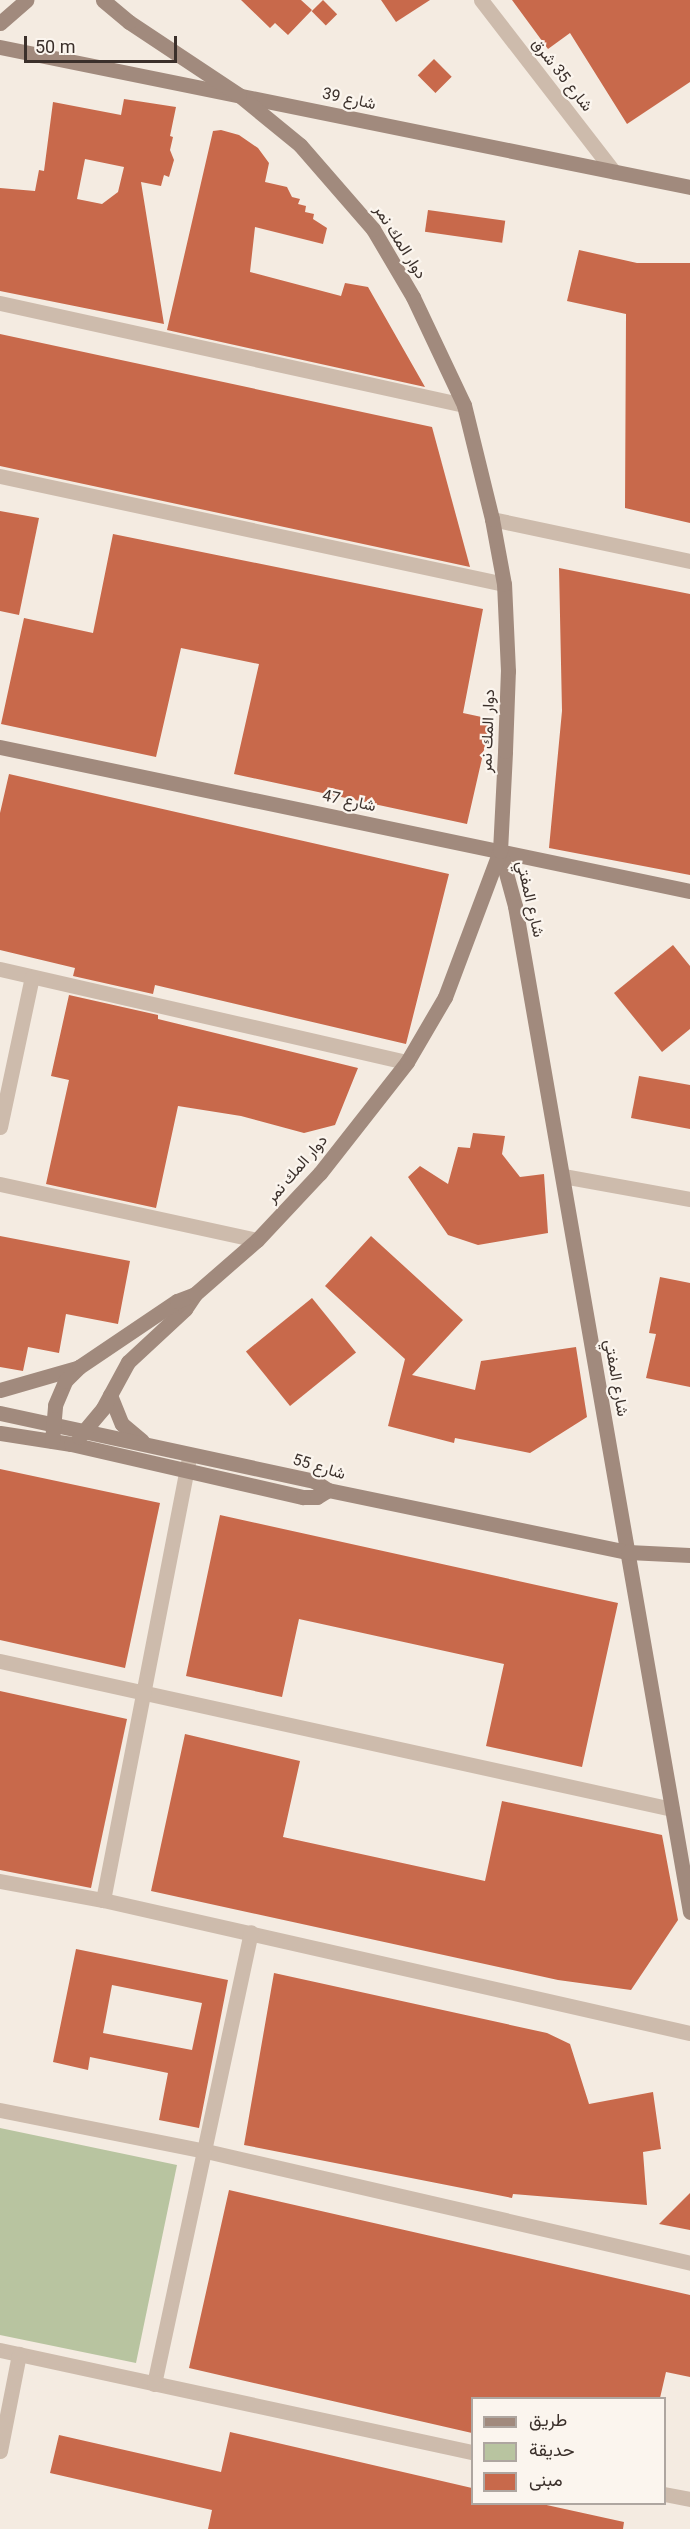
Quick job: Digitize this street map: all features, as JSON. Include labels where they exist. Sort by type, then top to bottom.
[{"type":"street","points":[[0,23],[26,0]]},
{"type":"street","name":"دوار المك نمر","points":[[52,1441],[52,1423],[58,1393],[79,1367],[177,1301],[195,1294],[257,1240],[320,1173],[407,1062],[446,997],[500,851],[508,671],[504,584],[492,519],[464,405],[429,328],[373,229],[300,145],[239,95],[129,22],[103,0]]},
{"type":"street","name":"شارع 35 شرق","points":[[481,0],[614,172]]},
{"type":"street","name":"شارع 39","points":[[0,47],[690,187]]},
{"type":"street","points":[[0,303],[464,405]]},
{"type":"street","points":[[0,476],[504,584]]},
{"type":"street","points":[[492,519],[690,561]]},
{"type":"street","name":"شارع 47","points":[[0,747],[690,891]]},
{"type":"street","name":"شارع المفتي","points":[[500,851],[515,906],[690,1912]]},
{"type":"street","points":[[0,969],[407,1062]]},
{"type":"street","points":[[0,1127],[32,977]]},
{"type":"street","points":[[563,1176],[690,1199]]},
{"type":"street","points":[[0,1184],[257,1240]]},
{"type":"street","points":[[71,1444],[85,1431],[110,1395],[128,1362],[185,1309],[195,1294]]},
{"type":"street","points":[[0,1390],[79,1367]]},
{"type":"street","points":[[110,1395],[122,1424],[147,1445]]},
{"type":"street","name":"شارع 55","points":[[0,1413],[314,1481],[328,1490],[628,1552],[690,1556]]},
{"type":"street","points":[[0,1433],[71,1444],[303,1497],[317,1497],[328,1490]]},
{"type":"street","points":[[103,1900],[189,1455]]},
{"type":"street","points":[[0,1661],[672,1809]]},
{"type":"street","points":[[0,1881],[103,1900],[250,1932],[690,2033]]},
{"type":"street","points":[[154,2384],[206,2151],[250,1932]]},
{"type":"street","points":[[0,2109],[206,2151],[690,2263]]},
{"type":"street","points":[[0,2350],[471,2452]]},
{"type":"street","points":[[0,2451],[19,2354]]},
{"type":"street","points":[[666,2494],[690,2499]]},
{"type":"green space","points":[[0,2128],[177,2165],[136,2363],[0,2335]]},
{"type":"building","points":[[241,0],[301,0],[312,10],[288,35],[275,23],[270,28]]},
{"type":"building","points":[[323,0],[337,14],[326,25],[312,11]]},
{"type":"building","points":[[381,0],[430,0],[396,22]]},
{"type":"building","points":[[512,0],[690,0],[690,82],[627,124],[570,33],[548,49]]},
{"type":"building","points":[[434,59],[452,77],[435,93],[418,75]]},
{"type":"building","points":[[124,99],[176,107],[170,136],[173,137],[170,150],[174,160],[169,177],[164,175],[161,186],[141,182],[164,324],[0,291],[0,188],[35,191],[39,170],[44,171],[53,102],[121,115]],"holes":[[[85,159],[124,167],[118,192],[102,204],[77,199]]]},
{"type":"building","points":[[221,130],[239,135],[258,148],[269,163],[265,182],[287,187],[292,197],[300,199],[298,204],[306,206],[305,212],[314,214],[313,219],[327,228],[323,244],[255,227],[250,272],[341,296],[345,283],[368,287],[425,387],[167,330],[213,131]]},
{"type":"building","points":[[428,210],[505,221],[502,243],[425,232]]},
{"type":"building","points":[[579,250],[637,263],[690,263],[690,523],[625,508],[626,314],[567,301]]},
{"type":"building","points":[[0,334],[432,427],[470,567],[0,466]]},
{"type":"building","points":[[0,511],[39,518],[19,615],[0,611]]},
{"type":"building","points":[[113,534],[483,609],[463,713],[491,719],[467,824],[234,774],[259,664],[181,648],[156,757],[1,724],[24,618],[93,633]]},
{"type":"building","points":[[559,568],[690,594],[690,875],[549,848],[562,711]]},
{"type":"building","points":[[9,774],[449,874],[406,1044],[155,985],[153,994],[73,976],[75,968],[0,950],[0,813]]},
{"type":"building","points":[[673,945],[690,966],[690,1029],[662,1052],[614,993]]},
{"type":"building","points":[[69,995],[158,1015],[158,1019],[358,1068],[335,1125],[304,1133],[241,1116],[178,1106],[156,1208],[46,1184],[69,1080],[51,1076]]},
{"type":"building","points":[[639,1076],[690,1085],[690,1129],[631,1118]]},
{"type":"building","points":[[473,1133],[505,1136],[502,1154],[520,1177],[544,1174],[548,1233],[478,1245],[448,1235],[408,1177],[420,1166],[448,1184],[458,1147],[470,1148]]},
{"type":"building","points":[[0,1236],[130,1261],[118,1324],[66,1314],[59,1353],[28,1347],[23,1371],[0,1367]]},
{"type":"building","points":[[371,1236],[463,1320],[412,1375],[475,1390],[481,1361],[576,1347],[587,1417],[530,1453],[455,1438],[454,1443],[388,1426],[405,1359],[325,1286]]},
{"type":"building","points":[[660,1277],[690,1283],[690,1387],[646,1378],[656,1334],[649,1333]]},
{"type":"building","points":[[312,1298],[356,1352],[290,1406],[246,1351]]},
{"type":"building","points":[[0,1469],[160,1503],[125,1668],[0,1640]]},
{"type":"building","points":[[220,1515],[618,1603],[582,1767],[486,1746],[504,1664],[299,1619],[282,1697],[186,1676]]},
{"type":"building","points":[[0,1691],[127,1719],[91,1888],[0,1870]]},
{"type":"building","points":[[185,1734],[300,1761],[283,1837],[485,1881],[502,1801],[662,1835],[678,1920],[631,1990],[558,1980],[151,1891]]},
{"type":"building","points":[[76,1949],[228,1980],[199,2128],[159,2120],[168,2073],[90,2057],[88,2070],[53,2062]],"holes":[[[112,1985],[202,2003],[192,2050],[103,2033]]]},
{"type":"building","points":[[274,1973],[547,2033],[570,2044],[589,2104],[653,2092],[661,2149],[643,2152],[647,2205],[513,2194],[512,2198],[244,2145]]},
{"type":"building","points":[[229,2190],[690,2295],[690,2377],[666,2372],[660,2397],[471,2397],[471,2433],[189,2368]]},
{"type":"building","points":[[690,2193],[690,2230],[659,2224]]},
{"type":"building","points":[[230,2432],[471,2488],[471,2505],[547,2505],[624,2522],[623,2529],[208,2529],[212,2510],[50,2473],[59,2435],[221,2472]]}]
